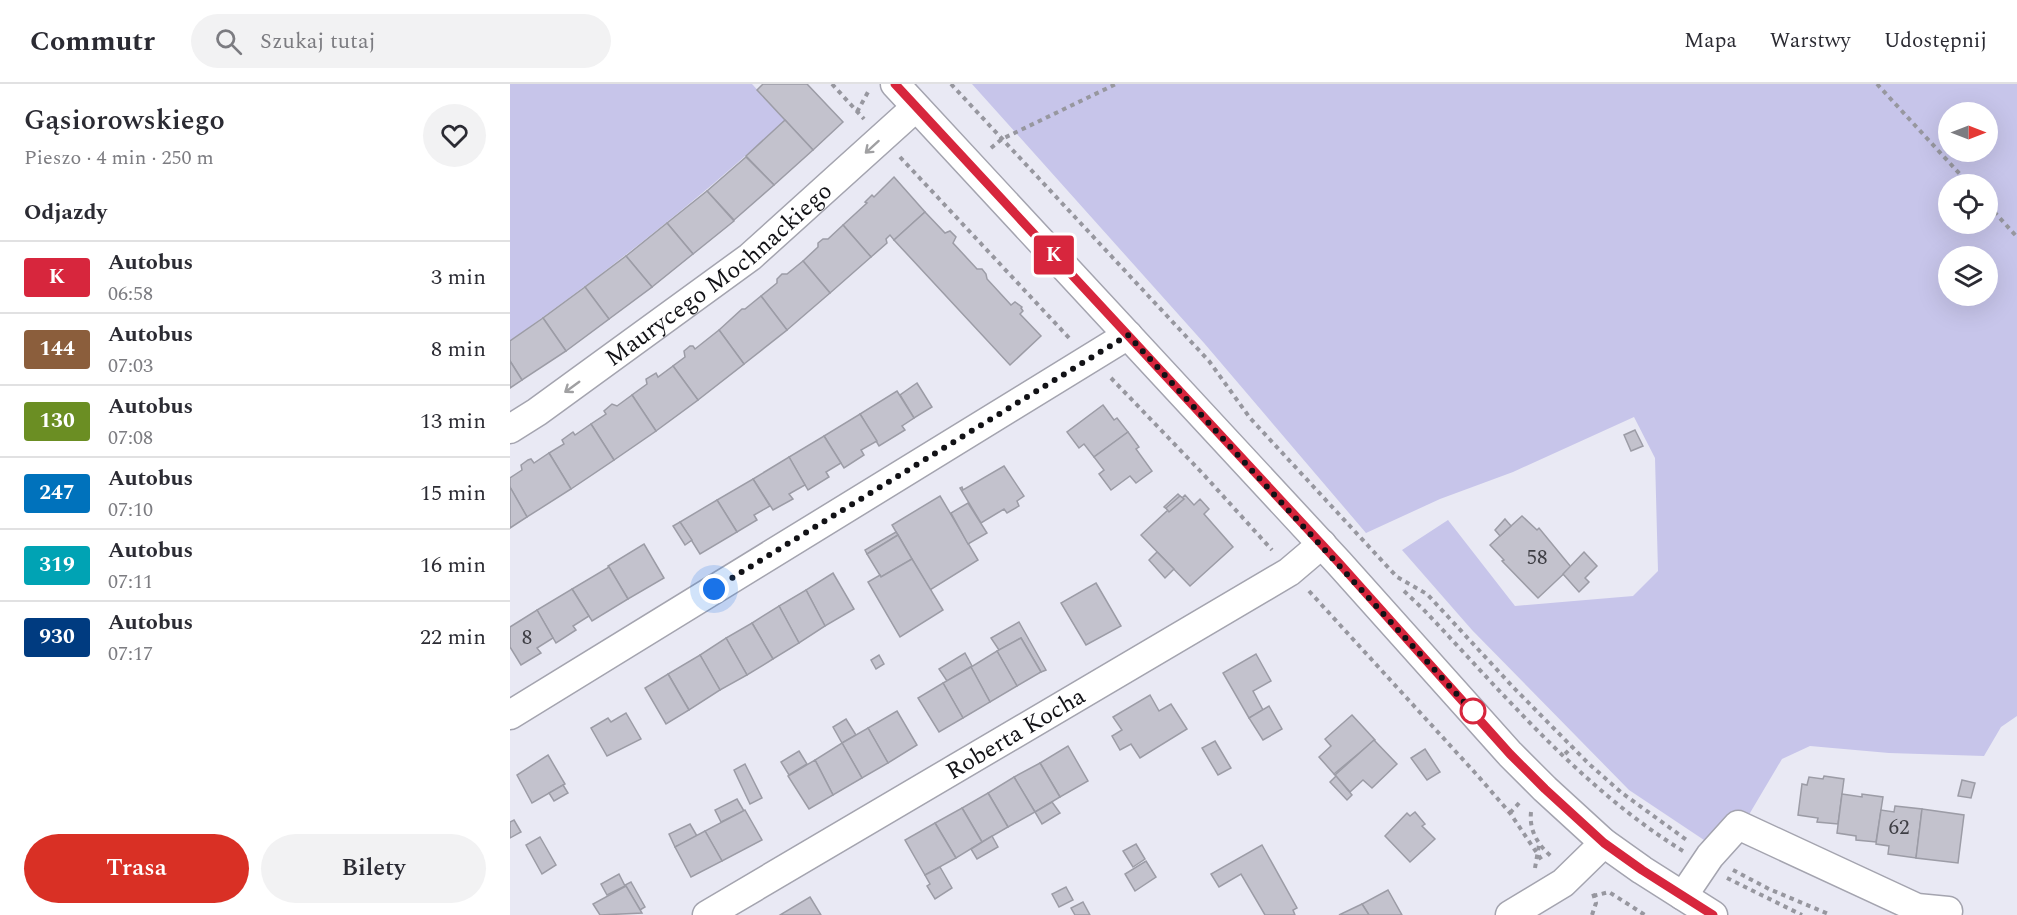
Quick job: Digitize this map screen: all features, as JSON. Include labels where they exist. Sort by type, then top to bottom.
[{"type":"street","points":[[895,84],[1322,544],[1510,754],[1604,843],[1713,915]]},
{"type":"street","name":"Maurycego Mochnackiego","points":[[510,429],[537,412],[750,256],[915,108]]},
{"type":"street","points":[[510,715],[1128,335]]},
{"type":"street","name":"Roberta Kocha","points":[[707,915],[1289,572],[1322,544]]},
{"type":"street","points":[[1683,896],[1710,856],[1738,825],[1917,908],[1948,911]]},
{"type":"street","points":[[1510,915],[1563,884],[1604,843]]},
{"type":"path","points":[[832,84],[867,123]]},
{"type":"path","points":[[857,112],[873,84]]},
{"type":"path","points":[[951,84],[1209,360],[1250,418],[1397,577],[1427,594],[1513,687],[1572,747],[1622,793],[1693,844]]},
{"type":"path","points":[[997,144],[1116,84]]},
{"type":"path","points":[[1877,84],[1960,174]]},
{"type":"path","points":[[905,163],[1078,347]]},
{"type":"path","points":[[1998,216],[2017,237]]},
{"type":"path","points":[[1105,372],[1204,475],[1276,556]]},
{"type":"path","points":[[1304,586],[1510,813],[1545,865]]},
{"type":"path","points":[[1401,589],[1423,609],[1574,767],[1633,817],[1686,853]]},
{"type":"path","points":[[1565,754],[1572,747]]},
{"type":"path","points":[[1510,813],[1525,797]]},
{"type":"path","points":[[1728,867],[1769,889],[1831,915]]},
{"type":"path","points":[[1719,874],[1802,915]]},
{"type":"path","points":[[1592,889],[1595,908],[1592,915]]},
{"type":"path","points":[[1593,896],[1609,892],[1645,915]]},
{"type":"shaded area","points":[[510,84],[752,84],[785,120],[651,235],[510,341]]},
{"type":"shaded area","points":[[972,84],[2017,84],[2017,716],[2001,727],[1984,756],[1889,753],[1810,746],[1782,759],[1747,818],[1707,842],[1629,790],[1472,630],[1402,550],[1448,520],[1515,606],[1633,596],[1658,571],[1655,458],[1634,417],[1513,472],[1440,499],[1366,533],[1204,343]]},
{"type":"building","points":[[763,84],[807,84],[843,122],[813,150],[757,90]]},
{"type":"building","points":[[785,120],[813,150],[774,185],[746,156]]},
{"type":"building","points":[[746,157],[774,185],[734,220],[707,191]]},
{"type":"building","points":[[894,177],[925,212],[894,240],[890,235],[886,239],[887,243],[871,257],[843,225],[867,203],[865,202],[872,195],[874,197]]},
{"type":"building","points":[[707,191],[734,221],[693,254],[667,223]]},
{"type":"building","points":[[925,212],[945,233],[950,231],[956,237],[953,243],[977,269],[982,269],[987,279],[1011,305],[1015,302],[1022,307],[1023,311],[1020,314],[1041,336],[1010,365],[894,240]]},
{"type":"building","points":[[667,223],[693,254],[652,287],[626,256]]},
{"type":"building","points":[[843,225],[871,257],[830,293],[803,261],[818,247],[818,243],[823,239],[828,239]]},
{"type":"building","points":[[626,256],[652,287],[609,319],[585,287]]},
{"type":"building","points":[[803,261],[830,293],[787,330],[761,296],[777,283],[777,279],[782,274],[787,274]]},
{"type":"building","points":[[585,287],[609,319],[566,351],[543,318]]},
{"type":"building","points":[[761,296],[787,330],[744,364],[719,330],[742,309]]},
{"type":"building","points":[[543,318],[566,351],[522,380],[510,361],[510,341]]},
{"type":"building","points":[[719,330],[744,364],[698,400],[673,366],[685,357],[684,351],[690,346],[695,349]]},
{"type":"building","points":[[510,361],[522,380],[510,388]]},
{"type":"building","points":[[673,366],[698,400],[656,431],[632,395],[647,384],[646,379],[656,373],[658,377]]},
{"type":"building","points":[[917,383],[932,407],[914,418],[900,395]]},
{"type":"building","points":[[897,391],[914,418],[902,426],[905,430],[879,446],[860,414]]},
{"type":"building","points":[[632,395],[656,431],[614,460],[591,424],[606,414],[604,411],[612,404],[617,406]]},
{"type":"building","points":[[1103,405],[1114,420],[1117,418],[1128,432],[1094,457],[1084,444],[1079,448],[1067,432]]},
{"type":"building","points":[[860,414],[877,441],[861,450],[864,455],[844,468],[824,436]]},
{"type":"building","points":[[591,424],[614,460],[571,489],[549,453],[564,444],[562,440],[573,432],[575,435]]},
{"type":"building","points":[[1635,430],[1643,446],[1631,451],[1624,435]]},
{"type":"building","points":[[1128,432],[1139,447],[1136,449],[1152,471],[1136,483],[1130,476],[1111,490],[1099,474],[1104,470],[1094,457]]},
{"type":"building","points":[[824,436],[841,463],[826,472],[829,477],[808,490],[789,457]]},
{"type":"building","points":[[549,453],[571,489],[527,517],[510,487],[510,478],[522,470],[521,465],[528,460],[531,459],[534,463]]},
{"type":"building","points":[[789,457],[805,485],[789,494],[793,499],[773,510],[753,479]]},
{"type":"building","points":[[1004,466],[1024,496],[1017,501],[1019,506],[1007,513],[1004,509],[981,523],[960,488],[962,487],[963,490]]},
{"type":"building","points":[[753,479],[770,506],[754,515],[757,520],[737,532],[717,500]]},
{"type":"building","points":[[510,487],[527,517],[510,528]]},
{"type":"building","points":[[1178,494],[1182,498],[1185,495],[1194,505],[1200,499],[1209,509],[1204,514],[1233,547],[1190,586],[1141,535],[1168,510],[1164,507]]},
{"type":"building","points":[[940,496],[978,560],[930,590],[892,525]]},
{"type":"building","points":[[1180,496],[1184,499],[1169,512],[1166,508]]},
{"type":"building","points":[[717,500],[737,532],[700,554],[680,522]]},
{"type":"building","points":[[968,503],[987,533],[968,544],[951,513]]},
{"type":"building","points":[[1522,516],[1537,530],[1539,528],[1571,567],[1538,598],[1502,561],[1504,560],[1490,545]]},
{"type":"building","points":[[1505,519],[1511,526],[1500,536],[1495,530]]},
{"type":"building","points":[[680,522],[692,540],[685,545],[673,526]]},
{"type":"building","points":[[896,532],[898,535],[867,554],[865,550]]},
{"type":"building","points":[[898,535],[912,559],[881,577],[867,554]]},
{"type":"building","points":[[644,544],[664,578],[628,599],[608,566]]},
{"type":"building","points":[[1157,552],[1174,569],[1165,578],[1149,560]]},
{"type":"building","points":[[1584,552],[1597,566],[1585,578],[1589,582],[1579,592],[1563,574]]},
{"type":"building","points":[[912,559],[943,610],[900,637],[868,582]]},
{"type":"building","points":[[609,567],[628,599],[592,621],[572,589]]},
{"type":"building","points":[[833,573],[854,609],[825,626],[806,590]]},
{"type":"building","points":[[1096,583],[1121,626],[1086,645],[1061,603]]},
{"type":"building","points":[[572,589],[589,616],[573,626],[576,630],[556,643],[537,610]]},
{"type":"building","points":[[806,590],[825,626],[799,643],[779,606]]},
{"type":"building","points":[[779,606],[799,643],[773,659],[752,623]]},
{"type":"building","points":[[537,610],[553,638],[537,648],[541,653],[521,665],[510,647],[510,627]]},
{"type":"building","points":[[1019,622],[1046,670],[1041,672],[1021,638],[999,650],[991,638]]},
{"type":"building","points":[[752,623],[773,659],[747,675],[726,638]]},
{"type":"building","points":[[726,638],[747,675],[720,690],[700,655]]},
{"type":"building","points":[[1021,638],[1041,672],[1017,686],[997,651]]},
{"type":"building","points":[[997,651],[1017,686],[990,702],[971,667]]},
{"type":"building","points":[[965,653],[972,666],[947,681],[939,669]]},
{"type":"building","points":[[1256,654],[1271,681],[1253,691],[1263,710],[1249,718],[1223,673]]},
{"type":"building","points":[[700,655],[720,690],[689,710],[668,674]]},
{"type":"building","points":[[879,655],[884,664],[876,669],[871,660]]},
{"type":"building","points":[[971,667],[990,702],[963,718],[943,683]]},
{"type":"building","points":[[668,674],[689,710],[666,724],[645,688]]},
{"type":"building","points":[[943,683],[963,718],[939,732],[918,698]]},
{"type":"building","points":[[1150,695],[1159,711],[1171,704],[1187,729],[1140,758],[1131,744],[1120,750],[1112,736],[1122,730],[1113,717]]},
{"type":"building","points":[[1269,706],[1282,729],[1263,740],[1249,718]]},
{"type":"building","points":[[897,711],[917,745],[888,763],[868,728]]},
{"type":"building","points":[[626,713],[641,739],[607,756],[591,728],[608,718],[611,722]]},
{"type":"building","points":[[1352,715],[1375,740],[1334,774],[1319,757],[1331,746],[1325,739]]},
{"type":"building","points":[[846,719],[856,735],[842,743],[833,727]]},
{"type":"building","points":[[868,728],[888,763],[862,778],[842,743]]},
{"type":"building","points":[[1374,740],[1397,764],[1372,788],[1363,780],[1350,792],[1334,774]]},
{"type":"building","points":[[1215,741],[1231,768],[1218,775],[1202,748]]},
{"type":"building","points":[[842,743],[862,778],[833,795],[815,760]]},
{"type":"building","points":[[1068,746],[1088,781],[1060,797],[1040,763]]},
{"type":"building","points":[[1425,749],[1440,772],[1427,780],[1411,758]]},
{"type":"building","points":[[799,751],[807,764],[789,775],[781,762]]},
{"type":"building","points":[[548,755],[565,784],[532,803],[517,775]]},
{"type":"building","points":[[815,760],[833,795],[809,809],[788,776]]},
{"type":"building","points":[[1040,763],[1060,797],[1035,812],[1014,777]]},
{"type":"building","points":[[745,764],[762,798],[750,804],[734,770]]},
{"type":"building","points":[[1336,776],[1352,795],[1347,800],[1330,782]]},
{"type":"building","points":[[1824,776],[1844,779],[1838,824],[1817,822],[1818,818],[1798,815],[1802,784],[1807,785],[1809,777],[1823,779]]},
{"type":"building","points":[[1014,777],[1035,812],[1008,827],[988,793]]},
{"type":"building","points":[[1962,780],[1975,783],[1971,798],[1958,796]]},
{"type":"building","points":[[563,785],[568,793],[554,801],[549,793]]},
{"type":"building","points":[[988,793],[1008,827],[982,842],[962,808]]},
{"type":"building","points":[[1842,794],[1883,797],[1876,842],[1856,840],[1856,836],[1837,833]]},
{"type":"building","points":[[737,799],[744,811],[721,822],[715,810]]},
{"type":"building","points":[[1052,802],[1060,813],[1042,824],[1035,812]]},
{"type":"building","points":[[1895,806],[1922,809],[1916,858],[1888,854],[1889,846],[1876,844],[1881,810],[1894,812]]},
{"type":"building","points":[[962,808],[982,842],[956,858],[935,823]]},
{"type":"building","points":[[1922,809],[1964,815],[1958,863],[1916,858]]},
{"type":"building","points":[[745,810],[762,840],[722,861],[705,831]]},
{"type":"building","points":[[1415,812],[1425,824],[1422,826],[1435,839],[1410,862],[1385,836],[1407,813],[1410,816]]},
{"type":"building","points":[[514,820],[521,832],[510,838],[510,822]]},
{"type":"building","points":[[935,823],[956,858],[925,875],[905,840]]},
{"type":"building","points":[[690,824],[697,836],[675,847],[669,834]]},
{"type":"building","points":[[705,831],[722,861],[691,877],[675,847]]},
{"type":"building","points":[[992,836],[998,847],[977,859],[971,849]]},
{"type":"building","points":[[540,837],[556,865],[542,874],[526,845]]},
{"type":"building","points":[[1136,844],[1145,859],[1133,867],[1123,851]]},
{"type":"building","points":[[1262,845],[1297,908],[1293,910],[1295,915],[1265,915],[1241,874],[1219,887],[1211,874]]},
{"type":"building","points":[[1146,861],[1156,877],[1135,891],[1125,874]]},
{"type":"building","points":[[940,867],[952,888],[935,899],[927,886],[930,884],[925,875]]},
{"type":"building","points":[[619,874],[625,886],[607,895],[601,884]]},
{"type":"building","points":[[631,882],[645,907],[640,910],[625,885]]},
{"type":"building","points":[[626,886],[642,913],[600,915],[593,904]]},
{"type":"building","points":[[1066,887],[1073,900],[1059,907],[1052,894]]},
{"type":"building","points":[[1388,890],[1402,915],[1369,915],[1362,904]]},
{"type":"building","points":[[810,897],[821,915],[780,915]]},
{"type":"building","points":[[1083,902],[1090,915],[1075,915],[1071,908]]},
{"type":"building","points":[[1362,904],[1369,915],[1339,915]]},
{"type":"bus line","name":"K","points":[[895,84],[1339,563],[1510,754],[1604,843],[1713,915]]},
{"type":"route","points":[[714,589],[1128,335],[1475,714],[1473,711]]}]
